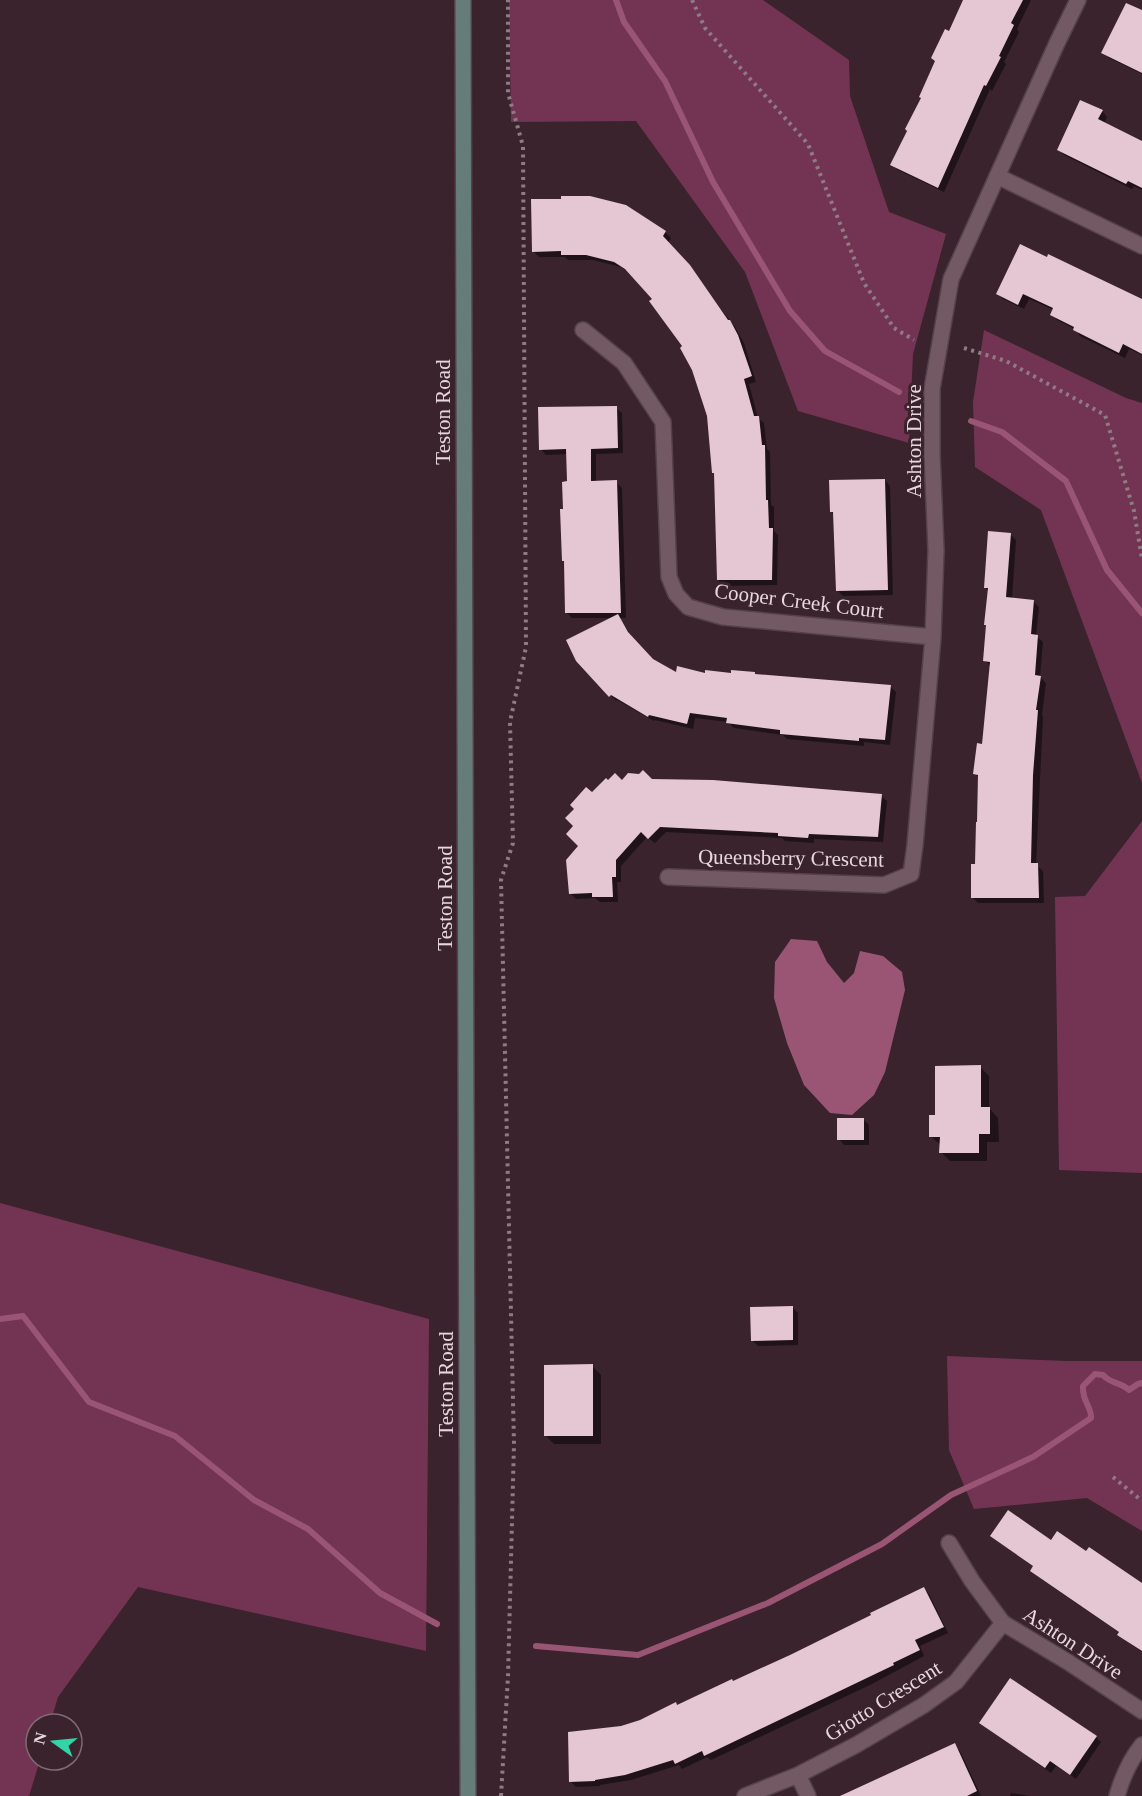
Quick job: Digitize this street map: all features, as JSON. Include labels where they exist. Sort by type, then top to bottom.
[{"type":"main road","name":"Teston Road","points":[[463,0],[468,1796]]},
{"type":"street","name":"Ashton Drive","points":[[911,874],[933,637],[936,550],[932,390],[951,279],[1078,0]]},
{"type":"street","points":[[997,176],[1142,246]]},
{"type":"street","name":"Cooper Creek Court","points":[[583,330],[624,363],[663,422],[669,577],[676,594],[688,608],[723,617],[933,637]]},
{"type":"street","name":"Queensberry Crescent","points":[[668,877],[884,885],[911,874]]},
{"type":"street","name":"Ashton Drive","points":[[949,1543],[972,1581],[1003,1623],[1068,1662],[1142,1711]]},
{"type":"street","name":"Giotto Crescent","points":[[745,1796],[798,1775],[856,1745],[924,1705],[956,1682],[1003,1623]]},
{"type":"street","points":[[1117,1796],[1122,1780],[1142,1745]]},
{"type":"street","points":[[798,1775],[808,1796]]},
{"type":"path","points":[[501,1796],[508,1676],[514,1444],[501,880],[513,843],[510,722],[526,647],[523,146],[508,93],[508,0]]},
{"type":"path","points":[[692,0],[705,28],[808,144],[864,283],[894,328],[914,340]]},
{"type":"path","points":[[964,348],[1005,361],[1105,415],[1134,511],[1142,560]]},
{"type":"path","points":[[1113,1477],[1142,1502]]},
{"type":"shaded area","points":[[509,0],[763,0],[849,60],[850,96],[889,212],[946,234],[913,354],[909,443],[798,411],[745,272],[636,121],[511,122]]},
{"type":"shaded area","points":[[984,330],[1126,398],[1142,403],[1142,783],[1041,510],[975,467],[973,402]]},
{"type":"shaded area","points":[[1142,821],[1142,1173],[1059,1170],[1055,897],[1085,896]]},
{"type":"shaded area","points":[[791,939],[817,941],[827,962],[844,983],[854,973],[860,951],[883,956],[902,972],[905,990],[885,1072],[874,1095],[852,1115],[830,1113],[804,1085],[787,1043],[774,998],[775,962]]},
{"type":"shaded area","points":[[0,1203],[429,1319],[426,1651],[138,1587],[58,1697],[54,1712],[24,1712],[24,1772],[36,1772],[29,1796],[0,1796]]},
{"type":"shaded area","points":[[947,1356],[1066,1361],[1142,1361],[1142,1531],[1087,1498],[974,1509],[949,1450]]},
{"type":"building","points":[[963,0],[1023,0],[1011,23],[1014,25],[999,56],[1001,57],[986,86],[984,85],[938,188],[890,165],[921,98],[919,97],[935,61],[931,58],[945,29],[949,31]]},
{"type":"building","points":[[1126,3],[1142,10],[1142,73],[1101,53]]},
{"type":"building","points":[[1080,100],[1103,110],[1098,119],[1142,141],[1142,188],[1128,181],[1126,184],[1057,150]]},
{"type":"building","points":[[561,196],[590,196],[626,205],[666,231],[663,236],[690,265],[730,320],[738,335],[752,376],[744,379],[754,416],[759,416],[762,445],[765,445],[766,500],[768,500],[769,528],[773,528],[772,580],[717,580],[714,473],[712,473],[707,416],[692,370],[680,348],[682,346],[649,301],[652,299],[625,269],[614,262],[586,255],[561,255],[561,251],[532,252],[531,199],[561,199]]},
{"type":"building","points":[[1020,244],[1047,257],[1048,254],[1142,299],[1142,354],[1123,344],[1119,353],[1073,330],[1074,327],[1050,315],[1053,308],[1023,294],[1018,305],[996,294]]},
{"type":"building","points":[[617,406],[618,448],[591,449],[591,481],[617,480],[621,613],[565,613],[560,509],[563,509],[562,482],[567,481],[566,449],[539,450],[538,407]]},
{"type":"building","points":[[885,479],[888,590],[836,591],[833,512],[830,512],[829,480]]},
{"type":"building","points":[[988,531],[1011,533],[1006,597],[1034,600],[1031,634],[1038,635],[1035,675],[1041,676],[1036,710],[1038,710],[1033,775],[1031,863],[1038,863],[1039,898],[971,898],[971,864],[975,864],[978,775],[973,774],[977,743],[982,744],[990,662],[983,661],[988,588],[984,588]]},
{"type":"building","points":[[618,614],[628,632],[653,659],[676,672],[677,666],[705,673],[705,670],[731,673],[731,670],[891,685],[885,740],[859,738],[859,741],[780,734],[780,730],[726,723],[727,718],[690,713],[687,724],[649,715],[648,717],[611,695],[609,697],[576,661],[566,640]]},
{"type":"building","points":[[643,770],[652,779],[713,780],[882,794],[878,837],[809,834],[808,838],[778,836],[778,833],[660,827],[648,839],[641,832],[616,860],[616,877],[612,877],[613,897],[592,897],[592,893],[569,894],[566,860],[578,846],[566,834],[573,826],[565,818],[574,809],[570,805],[586,787],[592,792],[606,778],[608,780],[615,773],[622,780],[628,773],[639,774]]},
{"type":"building","points":[[981,1065],[981,1107],[990,1107],[990,1134],[979,1134],[979,1153],[939,1153],[940,1137],[929,1137],[929,1115],[935,1115],[935,1066]]},
{"type":"building","points":[[837,1118],[864,1118],[864,1140],[837,1140]]},
{"type":"building","points":[[793,1306],[793,1340],[751,1341],[750,1307]]},
{"type":"building","points":[[593,1364],[593,1436],[544,1436],[544,1365]]},
{"type":"building","points":[[1008,1510],[1051,1540],[1057,1531],[1086,1551],[1089,1547],[1142,1583],[1142,1651],[1117,1635],[1119,1632],[1030,1571],[1033,1566],[990,1536]]},
{"type":"building","points":[[924,1587],[944,1627],[915,1640],[920,1650],[893,1663],[894,1665],[704,1756],[702,1751],[675,1764],[673,1760],[625,1775],[595,1781],[569,1782],[568,1732],[621,1726],[640,1720],[676,1702],[677,1705],[790,1655]]},
{"type":"building","points":[[1010,1678],[1097,1736],[1070,1775],[1050,1761],[1045,1768],[979,1723]]},
{"type":"building","points":[[955,1743],[977,1791],[967,1796],[840,1796]]},
{"type":"waterway","points":[[616,0],[624,22],[665,81],[713,182],[790,311],[825,351],[899,392]]},
{"type":"waterway","points":[[971,421],[1002,432],[1066,481],[1107,570],[1142,613]]},
{"type":"waterway","points":[[0,1319],[23,1316],[89,1402],[175,1436],[254,1500],[308,1529],[380,1593],[437,1624]]},
{"type":"waterway","points":[[536,1646],[638,1655],[768,1603],[882,1544],[951,1495],[1033,1457],[1091,1418],[1083,1386],[1095,1374],[1103,1375],[1129,1390],[1142,1383]]}]
